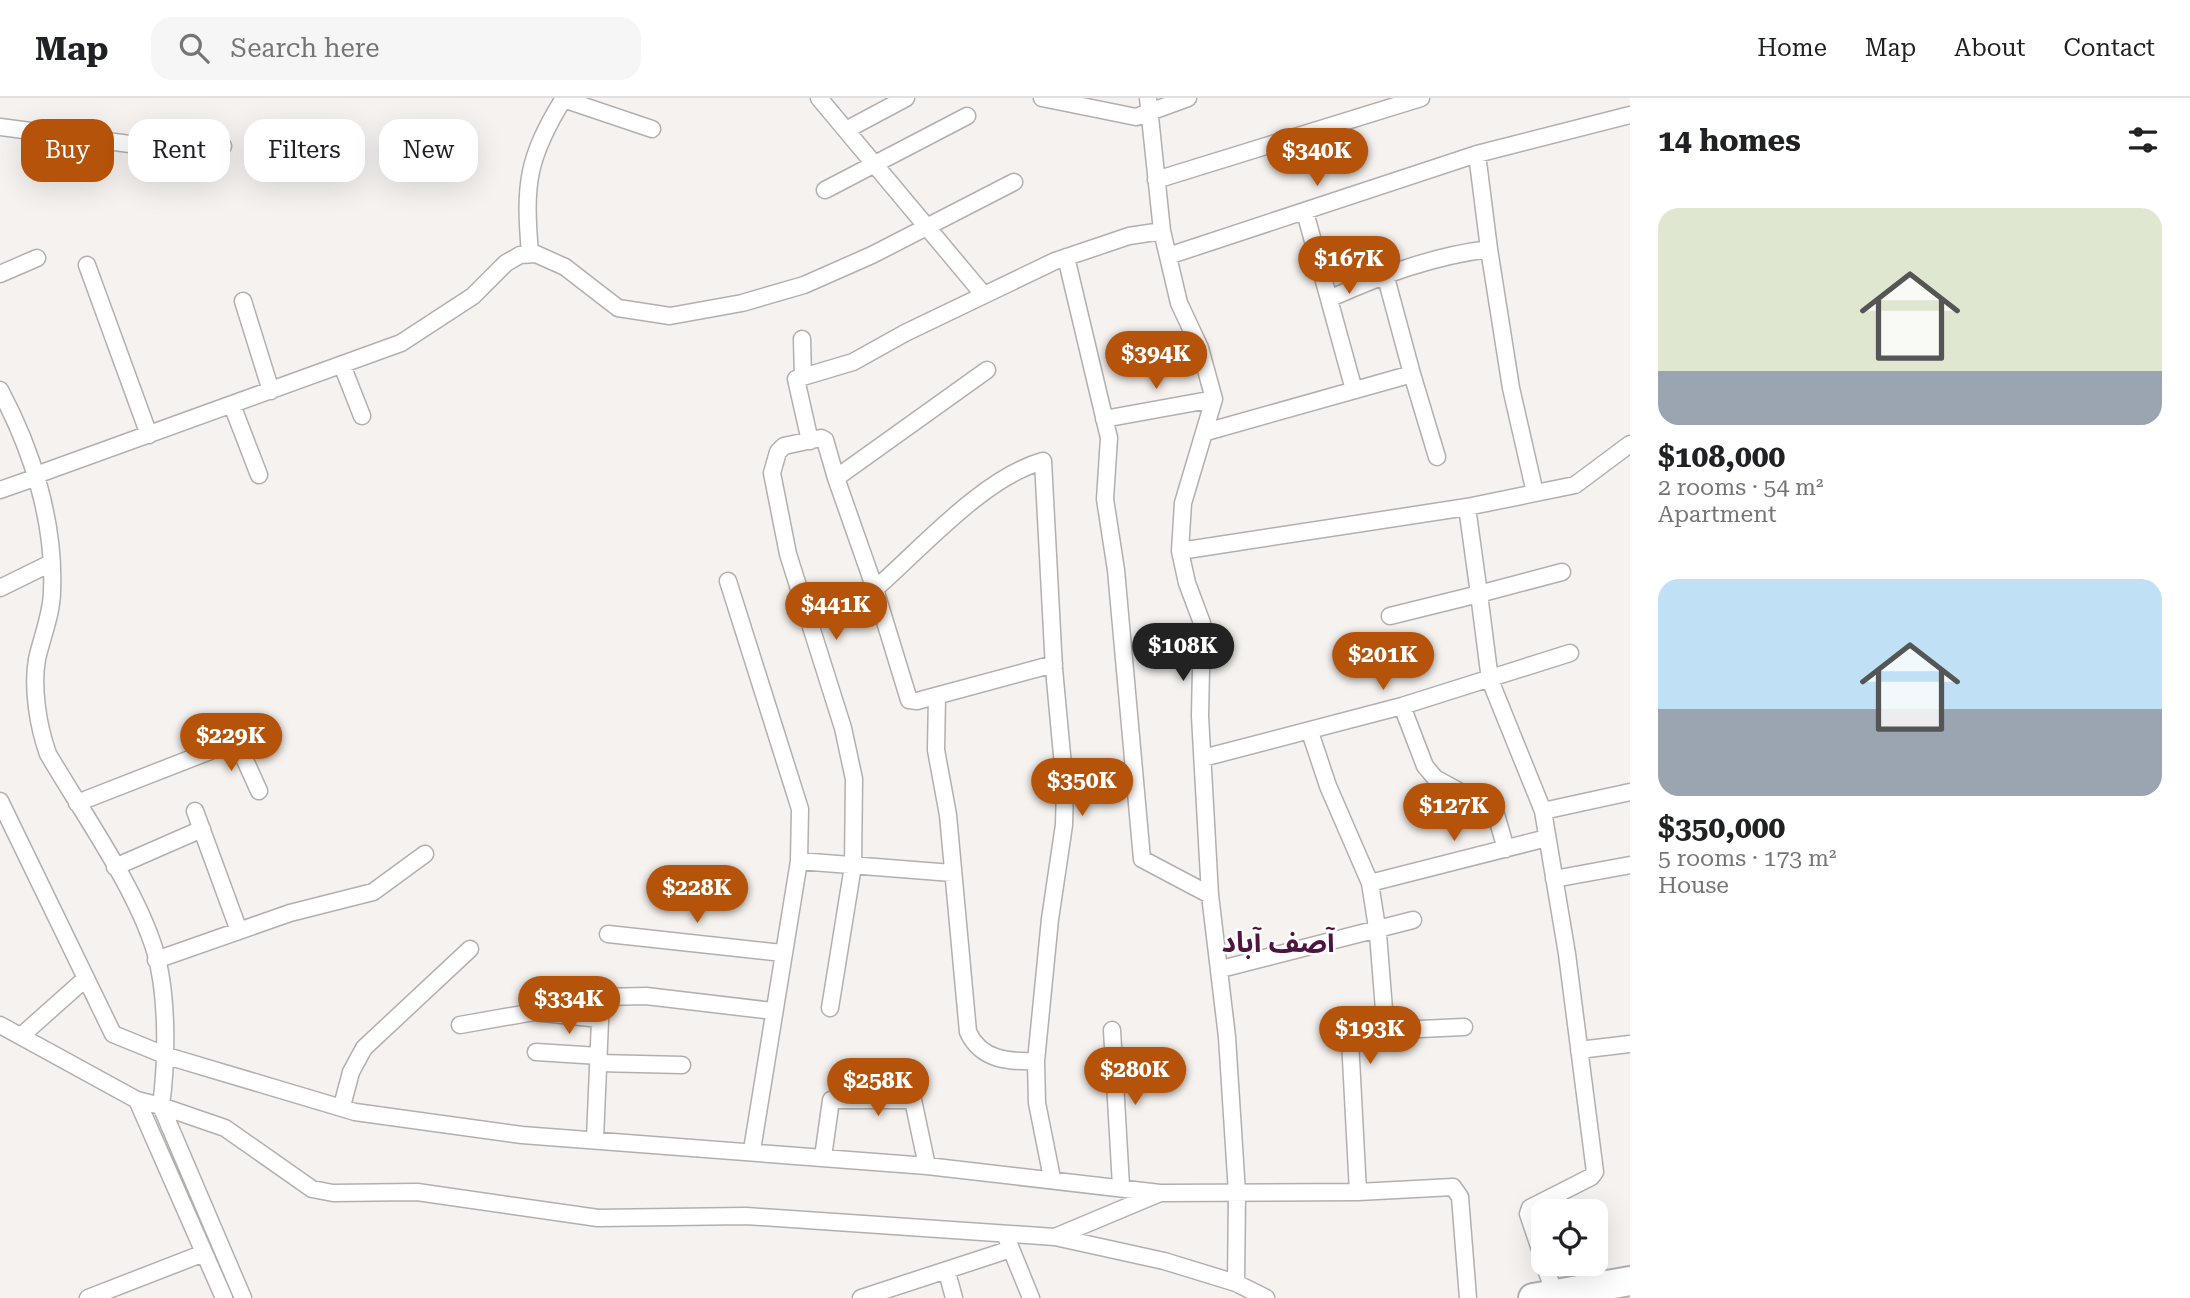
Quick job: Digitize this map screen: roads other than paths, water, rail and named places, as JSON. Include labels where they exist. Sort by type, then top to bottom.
[{"type":"highway","points":[[1544,1296],[1630,1281]]},
{"type":"street","points":[[819,98],[983,294]]},
{"type":"street","points":[[846,130],[906,98]]},
{"type":"street","points":[[1042,98],[1136,117],[1148,104],[1188,98]]},
{"type":"street","points":[[1156,180],[1421,98]]},
{"type":"street","points":[[530,253],[527,179],[534,151],[564,99],[652,129]]},
{"type":"street","points":[[1148,104],[1162,231],[1179,303],[1199,348],[1214,399],[1184,502],[1180,551],[1187,583],[1202,623],[1203,758],[1210,895],[1221,969],[1237,1193],[1236,1283]]},
{"type":"street","points":[[1168,256],[1477,154],[1630,115]]},
{"type":"street","points":[[825,190],[967,116]]},
{"type":"street","points":[[0,127],[128,144]]},
{"type":"street","points":[[1477,154],[1511,388],[1535,493]]},
{"type":"street","points":[[0,490],[401,343],[473,296],[506,263],[530,253],[565,267],[618,308],[670,316],[785,292],[847,267],[1014,182]]},
{"type":"street","points":[[1305,212],[1331,298],[1354,390]]},
{"type":"street","points":[[810,441],[796,379],[853,362],[983,294],[1066,257],[1129,236],[1162,231]]},
{"type":"street","points":[[1331,298],[1385,274],[1450,254],[1489,249]]},
{"type":"street","points":[[1066,257],[1109,438],[1105,499],[1116,570],[1142,859],[1210,895]]},
{"type":"street","points":[[0,274],[37,258]]},
{"type":"street","points":[[87,265],[149,435]]},
{"type":"street","points":[[1385,274],[1437,457]]},
{"type":"street","points":[[243,302],[271,391]]},
{"type":"street","points":[[802,339],[803,377]]},
{"type":"street","points":[[342,365],[362,416]]},
{"type":"street","points":[[836,478],[987,370]]},
{"type":"street","points":[[1206,432],[1412,374]]},
{"type":"street","points":[[2,398],[36,476],[50,541],[52,592],[36,663],[39,720],[48,754],[115,867],[143,925],[156,960],[167,1056],[161,1106],[243,1298]]},
{"type":"street","points":[[1104,419],[1214,399]]},
{"type":"street","points":[[232,405],[259,475]]},
{"type":"street","points":[[830,1008],[853,866],[854,779],[843,728],[788,554],[772,473],[778,452],[784,446],[825,440],[909,700],[917,701],[1054,664]]},
{"type":"street","points":[[1180,551],[1467,507],[1575,485],[1630,444]]},
{"type":"street","points":[[875,589],[984,492],[1023,466],[1043,461],[1054,664],[1065,787],[1064,825],[1050,919],[1036,1061],[1037,1103],[1052,1178]]},
{"type":"street","points":[[1467,507],[1490,680],[1543,811],[1595,1172],[1591,1177],[1549,1199]]},
{"type":"street","points":[[0,588],[51,563]]},
{"type":"street","points":[[1390,616],[1562,572]]},
{"type":"street","points":[[728,581],[800,809],[799,861],[752,1150]]},
{"type":"street","points":[[1203,758],[1402,706],[1570,653]]},
{"type":"street","points":[[937,696],[936,750],[947,815],[968,1032],[975,1046],[989,1055],[1009,1062],[1036,1061]]},
{"type":"street","points":[[1402,706],[1425,766],[1435,778],[1495,811],[1506,849]]},
{"type":"street","points":[[77,803],[236,740],[262,726]]},
{"type":"street","points":[[1310,732],[1328,786],[1370,883],[1378,931],[1385,1022]]},
{"type":"street","points":[[236,740],[259,791]]},
{"type":"street","points":[[1543,811],[1630,792]]},
{"type":"street","points":[[0,801],[4,819],[113,1034],[167,1056],[280,1092],[342,1106],[355,1112],[509,1133],[752,1150],[926,1166],[1121,1186],[1160,1194],[1456,1189],[1460,1197],[1468,1298]]},
{"type":"street","points":[[195,811],[239,931]]},
{"type":"street","points":[[115,867],[202,829]]},
{"type":"street","points":[[1370,883],[1547,838]]},
{"type":"street","points":[[156,960],[290,913],[373,892],[425,854]]},
{"type":"street","points":[[799,861],[952,873]]},
{"type":"street","points":[[1554,879],[1630,865]]},
{"type":"street","points":[[1221,969],[1413,920]]},
{"type":"street","points":[[608,934],[782,953]]},
{"type":"street","points":[[342,1106],[351,1072],[364,1048],[470,948]]},
{"type":"street","points":[[21,1036],[85,979]]},
{"type":"street","points":[[595,1139],[601,997],[646,996],[773,1011]]},
{"type":"street","points":[[460,1025],[534,1012],[600,1019]]},
{"type":"street","points":[[1358,1192],[1349,1021],[1385,1022],[1420,1029],[1464,1027]]},
{"type":"street","points":[[0,1025],[137,1100],[225,1128],[312,1189],[333,1193],[417,1192],[598,1218],[746,1216],[1055,1237],[1164,1261],[1236,1283],[1266,1298]]},
{"type":"street","points":[[1112,1030],[1121,1186]]},
{"type":"street","points":[[1579,1050],[1630,1044]]},
{"type":"street","points":[[536,1052],[598,1060],[682,1065]]},
{"type":"street","points":[[137,1100],[224,1298]]},
{"type":"street","points":[[823,1157],[831,1100],[913,1100],[926,1166]]},
{"type":"street","points":[[1055,1237],[1160,1194]]},
{"type":"street","points":[[1004,1233],[1031,1298]]},
{"type":"street","points":[[861,1298],[1011,1249]]},
{"type":"street","points":[[88,1298],[125,1291],[204,1253]]},
{"type":"street","points":[[947,1272],[954,1298]]},
{"type":"street","points":[[1544,1276],[1544,1296]]},
{"type":"district","name":"آصف آباد","points":[[1278,942]]}]
